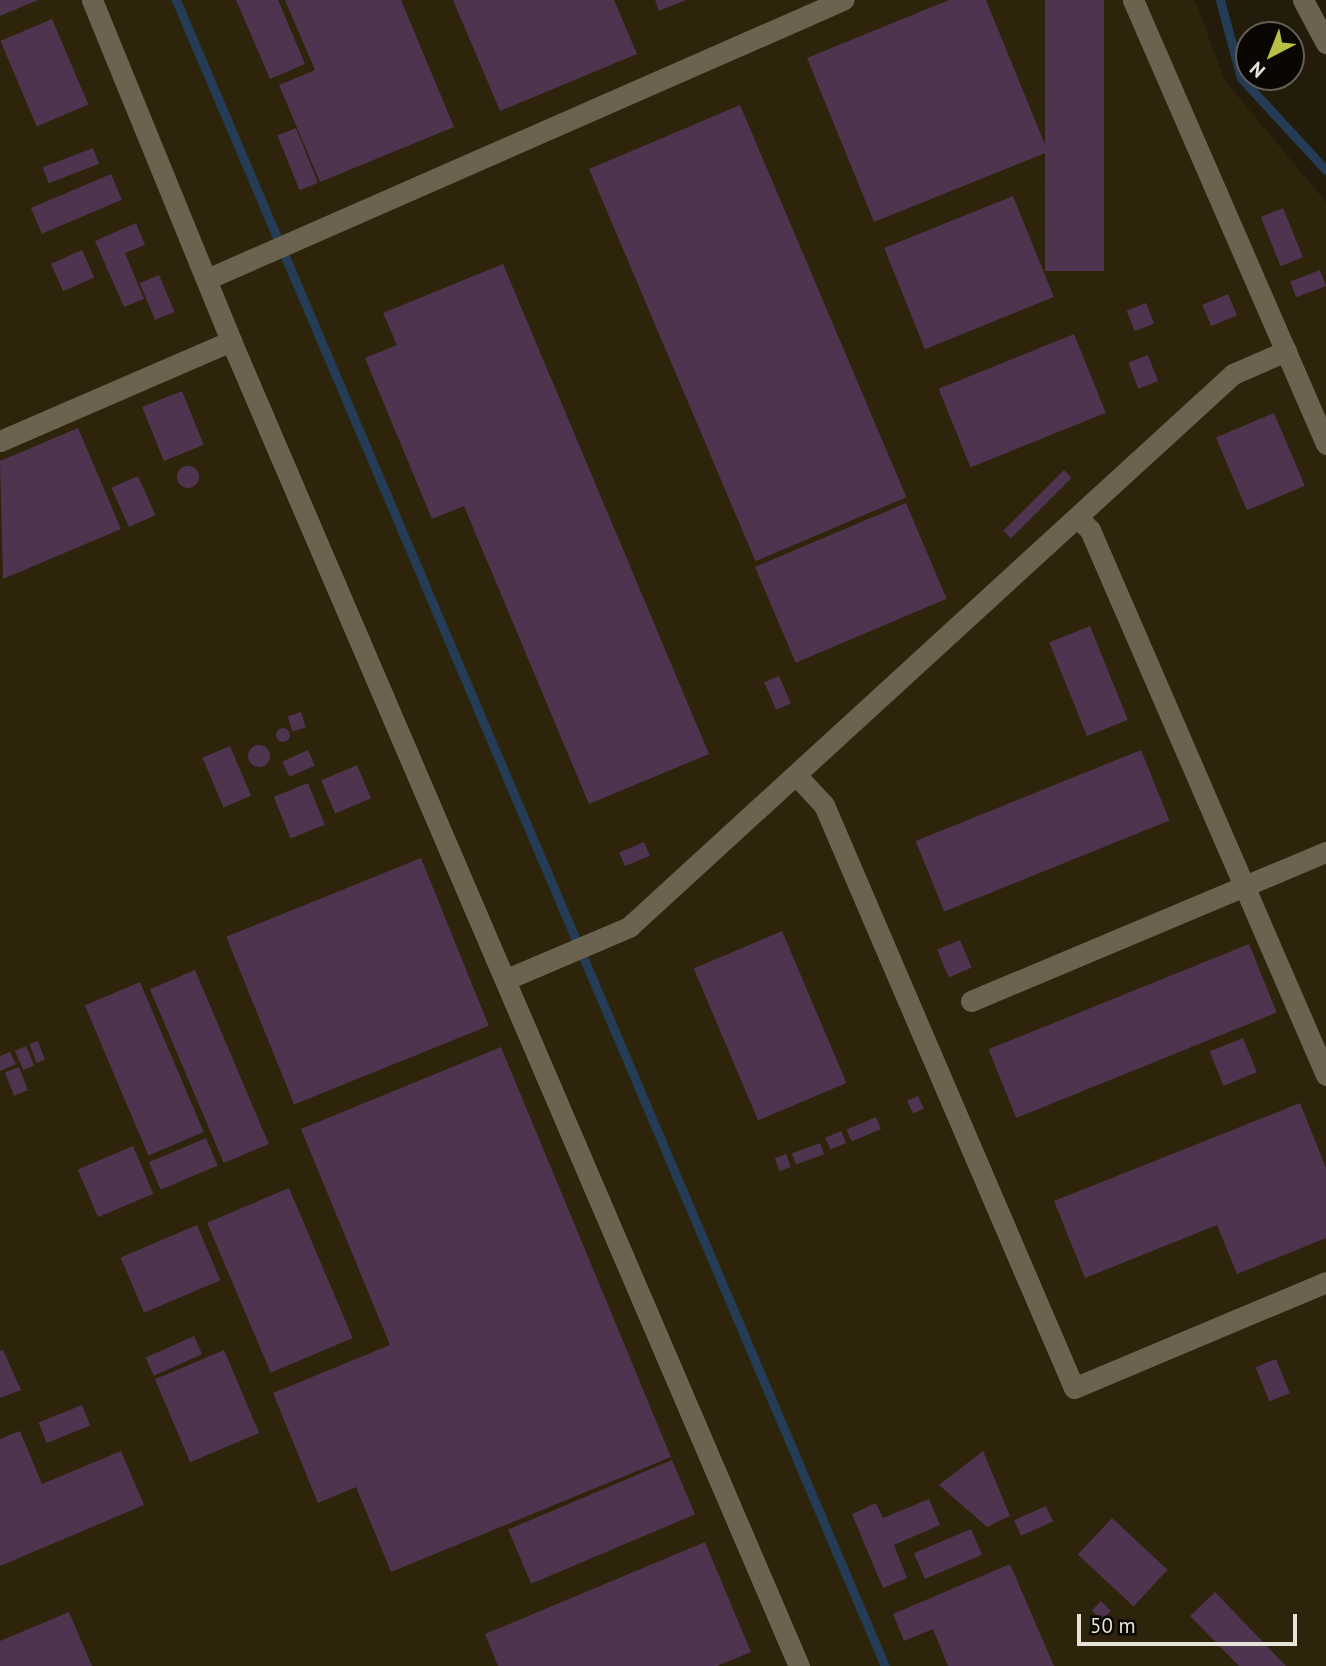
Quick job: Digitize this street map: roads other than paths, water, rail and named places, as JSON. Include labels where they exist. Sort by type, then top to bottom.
[{"type":"street","points":[[92,0],[231,341],[507,979],[799,1666]]},
{"type":"street","points":[[207,279],[843,0]]},
{"type":"street","points":[[1133,0],[1326,444]]},
{"type":"street","points":[[1303,0],[1326,43]]},
{"type":"street","points":[[0,440],[231,341]]},
{"type":"street","points":[[507,979],[629,927],[1233,374],[1286,351]]},
{"type":"street","points":[[1077,517],[1090,530],[1326,1075]]},
{"type":"street","points":[[796,775],[824,805],[1074,1388],[1326,1282]]},
{"type":"street","points":[[971,1001],[1326,852]]},
{"type":"waterway","points":[[176,0],[885,1666]]},
{"type":"waterway","points":[[1220,0],[1241,78],[1326,170]]}]
